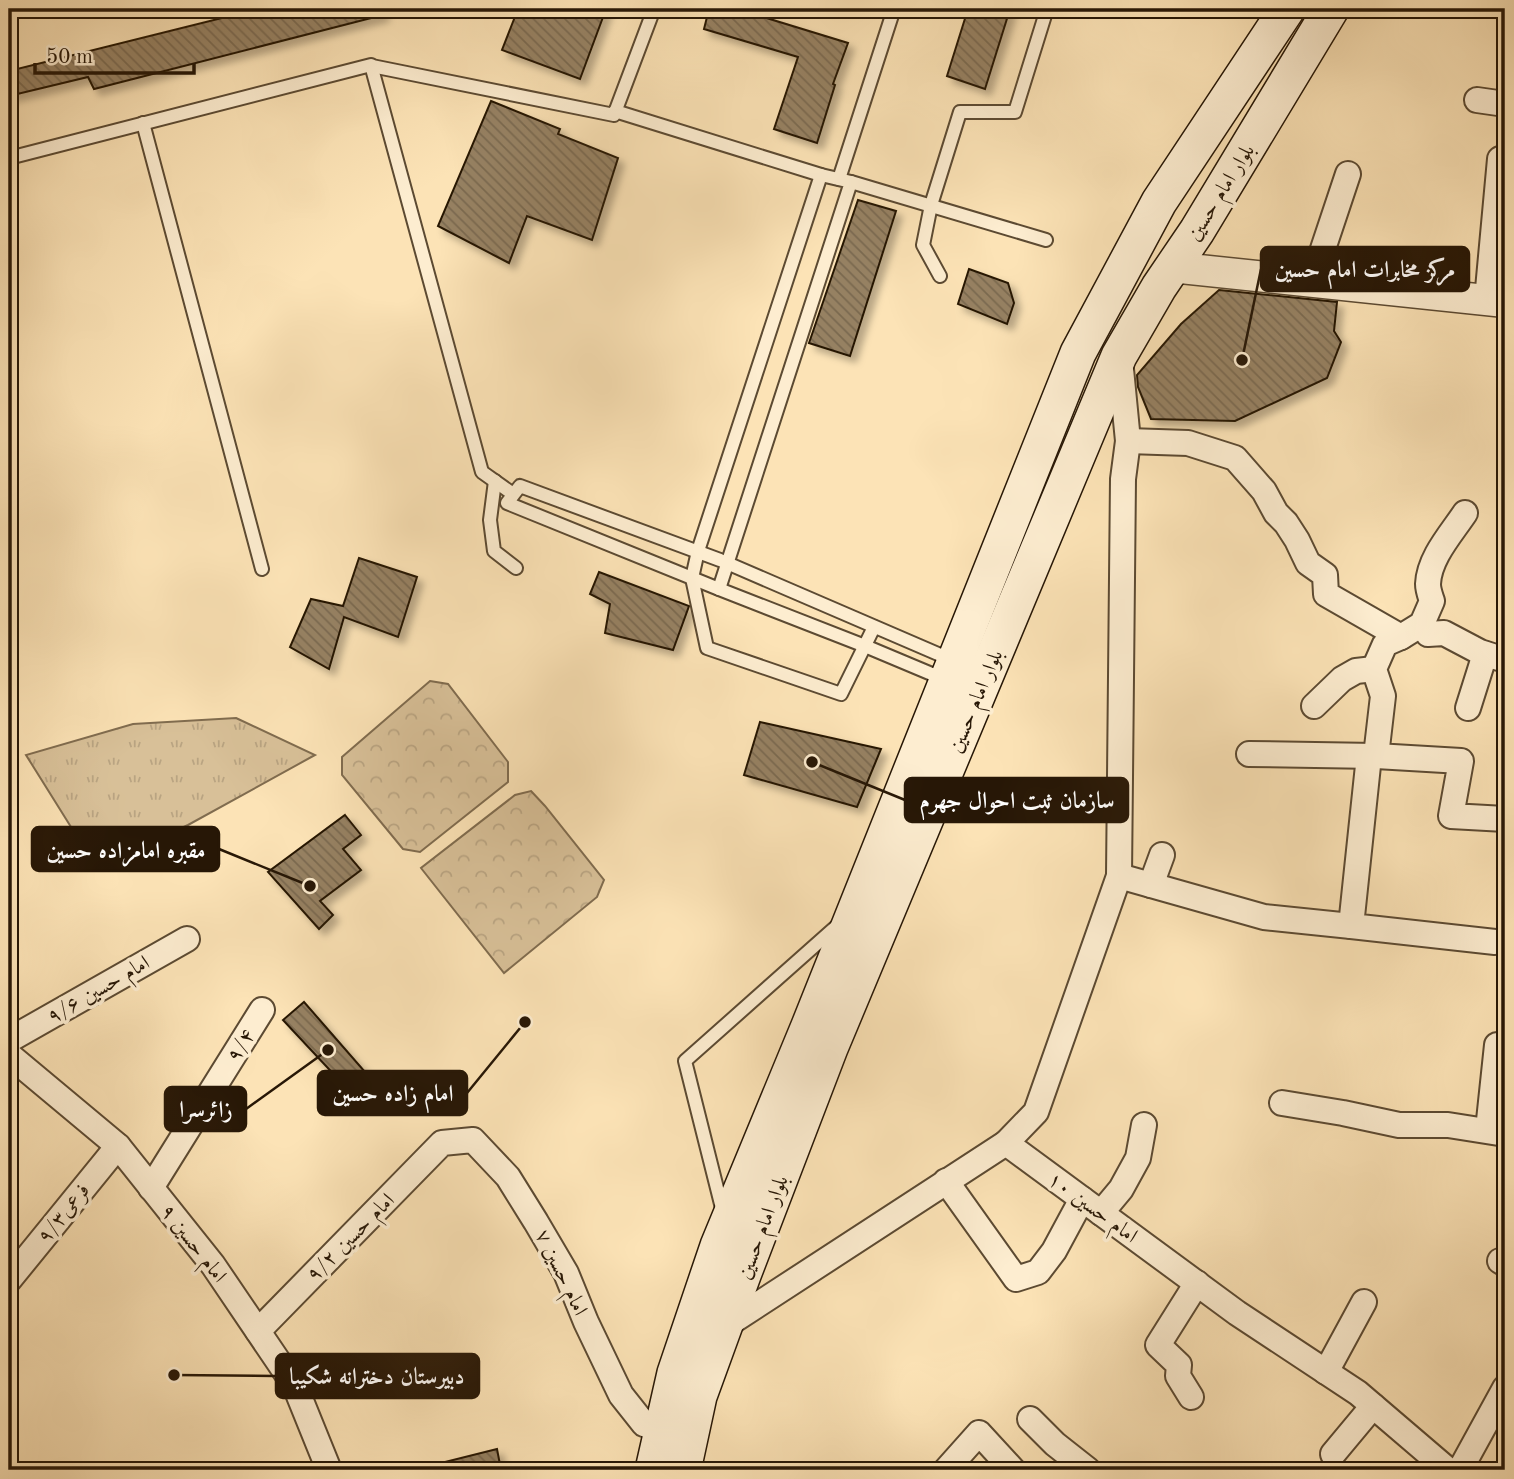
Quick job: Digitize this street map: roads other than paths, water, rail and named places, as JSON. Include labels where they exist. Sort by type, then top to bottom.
[{"type":"main road","name":"بلوار امام حسین","points":[[687,1467],[699,1396],[825,1060],[835,999],[856,908],[1078,353],[1159,202],[1287,9]]},
{"type":"main road","name":"بلوار امام حسین","points":[[653,1470],[675,1373],[718,1246],[835,999],[1119,356],[1331,9]]},
{"type":"street","points":[[1477,100],[1505,104]]},
{"type":"street","points":[[1171,267],[1496,301],[1500,159]]},
{"type":"street","points":[[1312,282],[1348,174]]},
{"type":"street","points":[[725,1326],[1006,1143],[1036,1112],[1119,876],[1124,479],[1128,441],[1119,356]]},
{"type":"street","points":[[1128,441],[1188,443],[1235,458],[1264,491],[1276,513],[1297,540],[1308,563],[1325,575],[1326,594],[1411,630],[1428,634],[1444,633],[1495,657],[1468,708]]},
{"type":"street","points":[[1351,926],[1372,756],[1383,696],[1374,669],[1385,644],[1411,630],[1432,601],[1427,587],[1430,570],[1465,513]]},
{"type":"street","points":[[1314,706],[1342,679],[1356,671],[1374,669]]},
{"type":"street","points":[[1249,754],[1461,761],[1451,816],[1505,819]]},
{"type":"street","points":[[1151,885],[1162,855]]},
{"type":"street","points":[[1119,876],[1264,917],[1496,942]]},
{"type":"street","name":"امام حسین ۹/۶","points":[[9,1040],[187,939]]},
{"type":"street","name":"۹/۴","points":[[151,1188],[262,1010]]},
{"type":"street","points":[[1282,1103],[1399,1125],[1448,1125],[1496,1132],[1497,1045]]},
{"type":"street","name":"امام حسین ۹","points":[[9,1055],[118,1146],[213,1265],[295,1386],[329,1470]]},
{"type":"street","points":[[946,1181],[1016,1279],[1038,1272],[1092,1206],[1121,1189],[1138,1158],[1144,1125]]},
{"type":"street","name":"امام حسین ۷","points":[[442,1143],[473,1140],[508,1177],[566,1273],[621,1395],[643,1424],[662,1430]]},
{"type":"street","name":"امام حسین ۹/۲","points":[[258,1331],[442,1143]]},
{"type":"street","name":"امام حسین ۱۰","points":[[1006,1143],[1237,1313],[1358,1393],[1448,1470]]},
{"type":"street","name":"فرعی۹/۳","points":[[9,1280],[118,1146]]},
{"type":"street","points":[[1191,1397],[1178,1376],[1179,1365],[1158,1345],[1197,1283]]},
{"type":"street","points":[[1326,1371],[1364,1302]]},
{"type":"street","points":[[1460,1470],[1505,1388]]},
{"type":"street","points":[[1333,1454],[1373,1406]]},
{"type":"street","points":[[1030,1419],[1055,1444],[1088,1470]]},
{"type":"street","points":[[946,1470],[979,1433],[1013,1470]]},
{"type":"lane","points":[[9,158],[371,65],[614,115],[654,9]]},
{"type":"lane","points":[[719,590],[845,180],[894,9]]},
{"type":"lane","points":[[940,276],[923,245],[931,205],[960,112],[1015,112],[1047,9]]},
{"type":"lane","points":[[372,66],[482,472],[513,494]]},
{"type":"lane","points":[[615,111],[821,175],[1046,240]]},
{"type":"lane","points":[[143,123],[262,569]]},
{"type":"lane","points":[[821,175],[698,551],[692,578],[707,649],[841,694],[874,627]]},
{"type":"lane","points":[[495,481],[490,520],[494,551],[516,568]]},
{"type":"lane","points":[[520,486],[698,551],[874,627],[951,671],[865,646],[719,590],[507,503],[520,486]]},
{"type":"lane","points":[[727,1226],[685,1061],[856,908]]},
{"type":"place","name":"مرکز مخابرات امام حسین","points":[[1242,360]]},
{"type":"place","name":"سازمان ثبت احوال جهرم","points":[[812,762]]},
{"type":"place","name":"مقبره امامزاده حسین","points":[[310,886]]},
{"type":"place","name":"امام زاده حسین","points":[[525,1022]]},
{"type":"place","name":"زائرسرا","points":[[328,1050]]},
{"type":"place","name":"دبیرستان دخترانه شکیبا","points":[[174,1375]]}]
